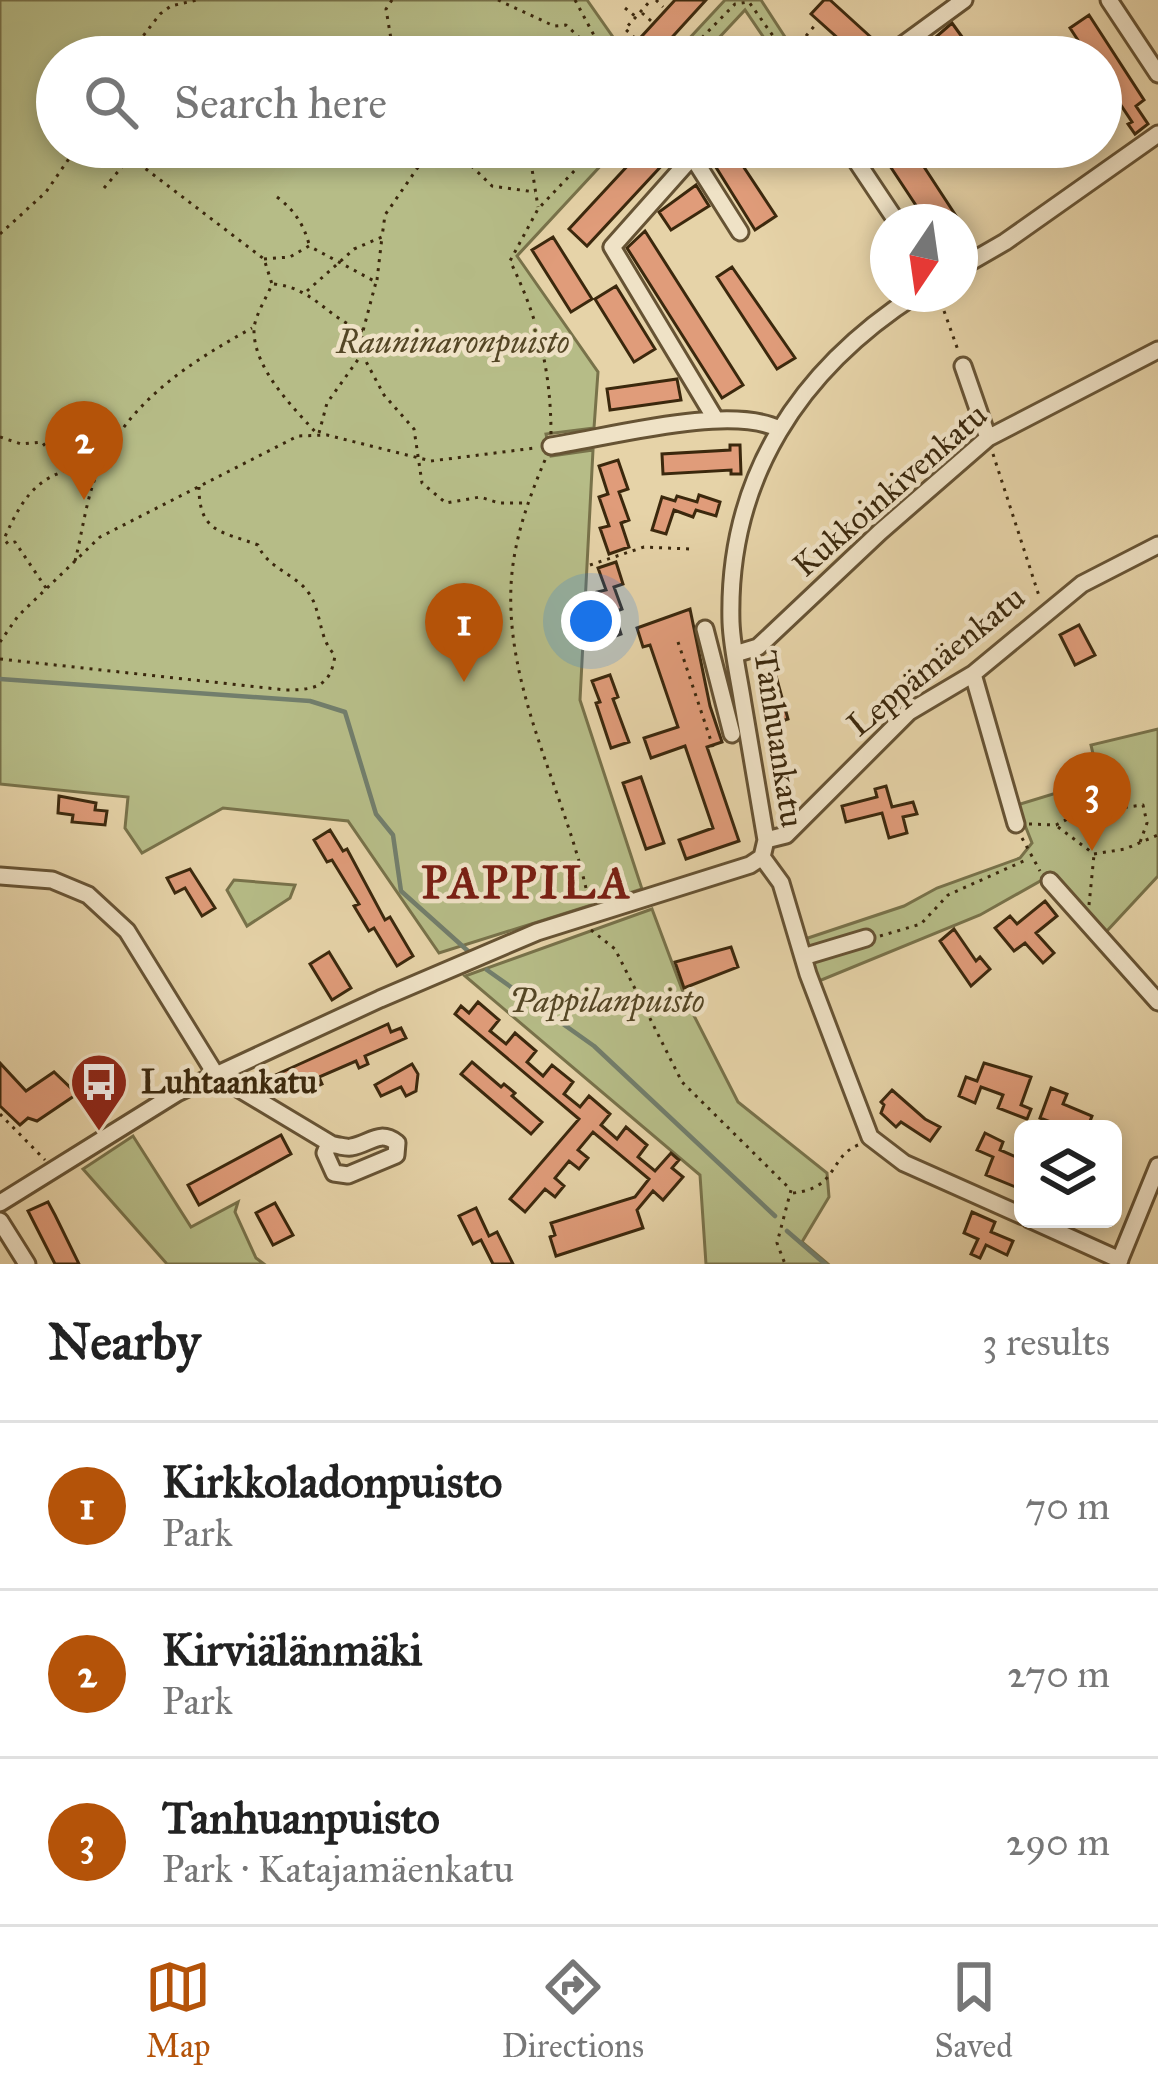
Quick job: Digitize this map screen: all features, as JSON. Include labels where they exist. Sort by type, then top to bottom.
[{"type":"street","points":[[915,36],[964,0]]},
{"type":"street","points":[[1109,0],[1158,74]]},
{"type":"street","points":[[1122,159],[1158,134]]},
{"type":"street","points":[[683,168],[612,248],[716,420]]},
{"type":"street","points":[[706,168],[740,232]]},
{"type":"street","points":[[861,168],[885,204]]},
{"type":"street","points":[[978,258],[1110,168]]},
{"type":"street","name":"Tanhuankatu","points":[[870,1137],[803,957],[781,883],[764,849],[731,600],[737,546],[757,478],[779,429],[842,349],[888,312]]},
{"type":"street","name":"Kukkoinkivenkatu","points":[[735,654],[758,647],[988,438],[1158,350]]},
{"type":"street","points":[[963,366],[988,438]]},
{"type":"street","points":[[551,446],[716,420],[754,419],[779,429]]},
{"type":"street","name":"Leppämäenkatu","points":[[764,849],[786,835],[909,712],[973,674],[1082,584],[1158,545]]},
{"type":"street","points":[[705,629],[732,734]]},
{"type":"street","points":[[973,674],[1016,824]]},
{"type":"street","points":[[0,1203],[167,1098],[216,1075],[500,946],[591,922],[750,865],[764,849]]},
{"type":"street","points":[[0,876],[52,880],[88,895],[128,931],[216,1075],[328,1143]]},
{"type":"street","points":[[1050,881],[1158,1002]]},
{"type":"street","points":[[803,957],[866,938]]},
{"type":"street","points":[[870,1137],[903,1162],[1014,1213]]},
{"type":"street","points":[[1047,1228],[1119,1262],[1158,1166]]},
{"type":"street","points":[[0,1221],[27,1264]]},
{"type":"path","points":[[143,36],[171,6],[196,0]]},
{"type":"path","points":[[390,36],[386,9],[392,0]]},
{"type":"path","points":[[498,0],[554,26],[566,25],[578,36]]},
{"type":"path","points":[[574,0],[595,36]]},
{"type":"path","points":[[632,36],[625,29],[638,14],[654,0],[663,7]]},
{"type":"path","points":[[704,36],[735,4],[749,2],[773,36]]},
{"type":"path","points":[[625,8],[651,21]]},
{"type":"path","points":[[806,36],[816,24]]},
{"type":"path","points":[[0,234],[46,192],[63,168]]},
{"type":"path","points":[[104,188],[121,168]]},
{"type":"path","points":[[142,168],[264,260],[272,284],[254,327],[260,359],[318,435]]},
{"type":"path","points":[[417,168],[385,215],[362,354],[384,395],[414,429],[422,483],[432,496],[446,503],[480,497],[527,503]]},
{"type":"path","points":[[474,168],[492,186],[535,192]]},
{"type":"path","points":[[532,168],[538,208]]},
{"type":"path","points":[[577,168],[538,208],[509,261],[538,328],[551,381],[551,446],[527,503],[511,585],[513,642],[591,922],[615,949],[682,1082],[792,1193]]},
{"type":"path","points":[[277,197],[305,228],[309,246]]},
{"type":"path","points":[[307,291],[339,261],[382,237]]},
{"type":"path","points":[[264,260],[290,257],[309,246]]},
{"type":"path","points":[[309,246],[376,282]]},
{"type":"path","points":[[272,284],[307,291],[345,324],[363,332]]},
{"type":"path","points":[[944,312],[963,366]]},
{"type":"path","points":[[74,565],[100,465],[137,407],[188,364],[254,327]]},
{"type":"path","points":[[318,435],[327,404],[362,354]]},
{"type":"path","points":[[0,642],[18,616],[100,537],[298,436],[355,440],[418,458],[447,460],[551,446]]},
{"type":"path","points":[[0,437],[20,444],[42,442],[64,469]]},
{"type":"path","points":[[988,438],[1044,612]]},
{"type":"path","points":[[48,590],[15,542],[8,544],[4,539],[41,480],[64,469],[100,465]]},
{"type":"path","points":[[0,659],[286,690],[321,687],[328,681],[335,655],[327,648],[308,592],[262,556],[258,545],[224,537],[199,504],[199,484]]},
{"type":"path","points":[[590,566],[644,547],[690,549]]},
{"type":"path","points":[[678,642],[713,747]]},
{"type":"path","points":[[1050,881],[1030,858],[1016,824],[1056,825],[1079,813],[1143,805],[1147,823],[1138,845]]},
{"type":"path","points":[[1056,825],[1094,854],[1138,845],[1158,835]]},
{"type":"path","points":[[1084,922],[1094,854]]},
{"type":"path","points":[[866,938],[921,924],[948,895],[1030,858]]},
{"type":"path","points":[[578,932],[591,922],[608,922]]},
{"type":"path","points":[[0,1114],[48,1165]]},
{"type":"path","points":[[792,1193],[825,1184],[849,1148],[870,1137]]},
{"type":"path","points":[[784,1263],[778,1234],[792,1193]]},
{"type":"green space","name":"Rauninaronpuisto","points":[[0,0],[587,0],[612,36],[36,36],[36,168],[599,168],[517,256],[598,372],[594,428],[546,434],[551,456],[593,450],[580,700],[642,889],[439,953],[348,821],[223,808],[142,853],[125,828],[128,797],[0,784]]},
{"type":"green space","points":[[725,0],[761,0],[784,36],[763,36],[745,10],[721,36],[692,36]]},
{"type":"green space","points":[[1158,729],[1158,876],[1105,933],[1051,875],[980,915],[819,981],[802,940],[904,906],[937,888],[1020,858],[1032,843],[1017,805],[1099,780],[1091,745]]},
{"type":"green space","points":[[234,880],[295,885],[290,898],[247,926],[227,890]]},
{"type":"green space","name":"Pappilanpuisto","points":[[652,909],[686,1000],[738,1102],[827,1173],[829,1197],[802,1242],[828,1264],[706,1264],[700,1175],[465,976]]},
{"type":"green space","points":[[133,1136],[191,1227],[238,1202],[235,1212],[256,1258],[264,1264],[167,1264],[83,1169]]},
{"type":"building","points":[[675,0],[706,0],[673,36],[642,36]]},
{"type":"building","points":[[830,0],[870,36],[836,36],[811,14]]},
{"type":"building","points":[[1089,15],[1103,36],[1075,36],[1070,28]]},
{"type":"building","points":[[952,23],[961,36],[937,36]]},
{"type":"building","points":[[1122,66],[1144,100],[1136,106],[1148,124],[1135,134],[1128,124],[1132,122],[1122,107]]},
{"type":"building","points":[[626,168],[659,168],[587,246],[569,229]]},
{"type":"building","points":[[716,168],[744,168],[776,216],[755,230]]},
{"type":"building","points":[[891,168],[925,168],[948,204],[915,204]]},
{"type":"building","points":[[696,185],[709,206],[671,230],[659,212]]},
{"type":"building","points":[[645,231],[743,385],[722,398],[627,248]]},
{"type":"building","points":[[553,237],[592,299],[571,312],[532,250]]},
{"type":"building","points":[[732,267],[795,358],[777,369],[717,277]]},
{"type":"building","points":[[616,286],[655,349],[634,362],[595,299]]},
{"type":"building","points":[[677,379],[681,400],[610,410],[607,389]]},
{"type":"building","points":[[730,445],[740,445],[741,474],[731,474],[731,470],[663,474],[662,454],[730,450]]},
{"type":"building","points":[[618,460],[628,489],[619,492],[629,520],[621,523],[629,547],[609,554],[600,528],[609,526],[599,497],[608,494],[599,466]]},
{"type":"building","points":[[699,495],[720,502],[716,516],[696,510],[693,517],[674,510],[666,534],[652,530],[662,497],[697,502]]},
{"type":"building","points":[[616,562],[623,584],[614,587],[622,609],[614,612],[621,634],[604,640],[596,617],[605,614],[597,592],[606,590],[598,568]]},
{"type":"building","points":[[690,609],[722,742],[707,747],[739,841],[686,859],[679,840],[713,828],[685,746],[651,758],[644,738],[678,727],[650,645],[643,647],[637,628]]},
{"type":"building","points":[[1079,625],[1095,655],[1075,665],[1060,635]]},
{"type":"building","points":[[774,669],[788,719],[776,723],[760,674]]},
{"type":"building","points":[[610,675],[618,697],[613,699],[629,742],[611,748],[592,681]]},
{"type":"building","points":[[641,777],[664,843],[646,849],[623,783]]},
{"type":"building","points":[[886,786],[892,807],[913,802],[917,814],[903,817],[907,833],[889,838],[882,813],[846,822],[842,806],[877,797],[875,789]]},
{"type":"building","points":[[59,796],[96,803],[95,810],[107,811],[105,825],[72,822],[73,815],[58,813]]},
{"type":"building","points":[[330,830],[343,851],[347,849],[385,920],[390,917],[413,956],[397,966],[374,928],[369,931],[354,906],[359,904],[314,840]]},
{"type":"building","points":[[190,869],[215,908],[202,916],[185,888],[175,893],[167,878]]},
{"type":"building","points":[[1045,901],[1057,916],[1036,933],[1054,953],[1043,963],[1025,943],[1014,951],[995,928],[1010,916],[1017,924]]},
{"type":"building","points":[[954,929],[976,961],[980,957],[990,969],[971,986],[940,941]]},
{"type":"building","points":[[731,947],[738,967],[684,988],[675,962]]},
{"type":"building","points":[[329,952],[351,988],[332,1000],[310,964]]},
{"type":"building","points":[[478,1002],[499,1020],[490,1031],[506,1044],[515,1033],[536,1051],[527,1062],[543,1076],[552,1065],[573,1082],[564,1094],[580,1107],[589,1096],[610,1114],[601,1125],[617,1139],[626,1127],[647,1145],[638,1157],[655,1171],[671,1153],[679,1160],[672,1168],[683,1177],[663,1200],[653,1191],[637,1210],[643,1228],[556,1256],[551,1223],[635,1197],[649,1179],[593,1132],[578,1150],[588,1158],[579,1169],[569,1161],[555,1178],[564,1186],[555,1197],[545,1189],[525,1212],[510,1199],[579,1119],[455,1014],[461,1006],[469,1013]]},
{"type":"building","points":[[388,1024],[391,1032],[401,1028],[406,1038],[365,1056],[368,1064],[359,1068],[356,1061],[319,1077],[322,1084],[313,1088],[310,1081],[278,1096],[274,1088],[262,1089],[260,1082]]},
{"type":"building","points":[[472,1062],[515,1093],[512,1096],[542,1122],[531,1134],[461,1074]]},
{"type":"building","points":[[0,1063],[26,1091],[54,1072],[77,1094],[37,1121],[28,1118],[20,1125],[0,1106]]},
{"type":"building","points":[[984,1063],[1031,1077],[1021,1105],[1031,1109],[1027,1119],[998,1108],[1003,1095],[981,1087],[975,1103],[959,1096],[966,1077],[977,1081]]},
{"type":"building","points":[[412,1064],[418,1074],[416,1091],[406,1096],[401,1087],[381,1096],[375,1085]]},
{"type":"building","points":[[1051,1088],[1067,1094],[1063,1104],[1092,1116],[1090,1120],[1040,1118]]},
{"type":"building","points":[[892,1090],[940,1127],[930,1141],[901,1122],[896,1127],[881,1113],[881,1102]]},
{"type":"building","points":[[985,1133],[1003,1142],[1000,1150],[1014,1156],[1014,1186],[986,1175],[993,1157],[977,1150]]},
{"type":"building","points":[[281,1135],[291,1154],[199,1205],[188,1185]]},
{"type":"building","points":[[48,1202],[79,1264],[55,1264],[28,1211]]},
{"type":"building","points":[[275,1203],[293,1235],[273,1245],[256,1213]]},
{"type":"building","points":[[476,1208],[489,1236],[497,1232],[513,1264],[493,1264],[481,1240],[473,1244],[459,1216]]},
{"type":"building","points":[[972,1212],[995,1222],[991,1232],[1013,1241],[1007,1255],[986,1245],[980,1258],[971,1254],[978,1239],[964,1233]]},
{"type":"waterway","points":[[0,679],[310,701],[345,712],[376,814],[393,835],[401,891],[468,951]]},
{"type":"waterway","points":[[487,970],[594,1046],[775,1216]]},
{"type":"waterway","points":[[787,1231],[825,1264]]},
{"type":"place","name":"Kirviälänmäki","points":[[84,500]]},
{"type":"place","name":"Kirkkoladonpuisto","points":[[464,682]]},
{"type":"place","name":"Tanhuanpuisto","points":[[1092,851]]},
{"type":"place","name":"Luhtaankatu","points":[[99,1133]]},
{"type":"district","name":"PAPPILA","points":[[527,882]]}]
